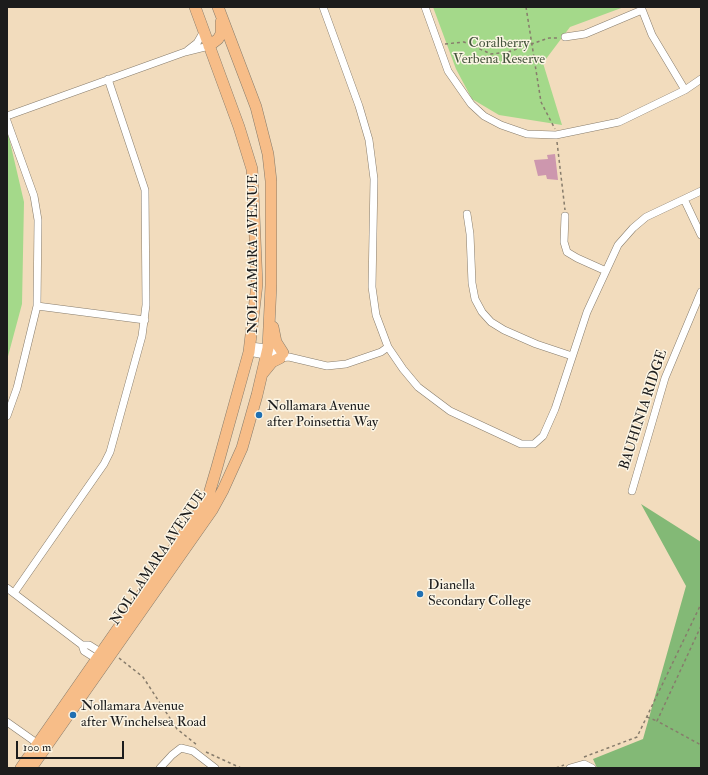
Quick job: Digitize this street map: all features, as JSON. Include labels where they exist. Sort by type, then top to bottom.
[{"type":"main road","name":"NOLLAMARA AVENUE","points":[[105,658],[202,508],[209,494],[250,349],[257,284],[252,169],[239,127],[195,7]]},
{"type":"main road","name":"NOLLAMARA AVENUE","points":[[21,768],[41,746],[208,516],[223,490],[244,440],[262,374],[267,351],[272,285],[271,181],[268,154],[256,107],[220,11]]},
{"type":"main road","points":[[209,46],[218,39],[221,34],[220,11]]},
{"type":"main road","points":[[262,374],[272,362],[284,356],[276,342],[270,314]]},
{"type":"main road","points":[[217,467],[227,468],[244,440]]},
{"type":"main road","name":"NOLLAMARA AVENUE","points":[[31,768],[41,746]]},
{"type":"street","points":[[323,7],[359,106],[369,140],[374,180],[372,287],[376,315],[388,347],[402,369],[418,387],[450,411],[521,444],[534,444],[543,436],[555,409],[586,312],[618,245],[633,228],[646,217],[701,191]]},
{"type":"street","points":[[425,7],[448,71],[471,104],[484,116],[501,125],[527,134],[556,136],[603,127],[635,116],[685,90],[701,79]]},
{"type":"street","points":[[565,37],[585,34],[641,8],[652,35],[685,90]]},
{"type":"street","points":[[185,52],[197,42],[204,31]]},
{"type":"street","points":[[7,116],[185,52],[209,46]]},
{"type":"street","points":[[14,593],[104,464],[110,452],[142,336],[146,305],[145,190],[108,79]]},
{"type":"street","points":[[7,121],[36,203],[38,220],[37,306],[17,388],[7,416]]},
{"type":"street","points":[[684,199],[701,235]]},
{"type":"street","points":[[467,214],[470,234],[472,283],[475,299],[482,312],[491,322],[504,330],[536,344],[572,356]]},
{"type":"street","points":[[564,216],[564,242],[567,252],[606,271]]},
{"type":"street","name":"BAUHINIA RIDGE","points":[[632,491],[665,378],[701,292]]},
{"type":"street","points":[[37,306],[144,320]]},
{"type":"street","points":[[250,349],[267,351],[327,366],[346,364],[381,352],[388,347]]},
{"type":"street","points":[[7,588],[82,645],[84,651],[105,658]]},
{"type":"street","points":[[7,722],[41,746]]},
{"type":"street","points":[[160,768],[181,748],[193,751],[215,768]]},
{"type":"street","points":[[570,765],[584,764],[592,768]]},
{"type":"path","points":[[526,7],[541,102],[556,130]]},
{"type":"path","points":[[439,46],[450,42],[464,42],[491,54],[508,52],[549,38],[565,37]]},
{"type":"path","points":[[557,142],[565,201],[564,216]]},
{"type":"path","points":[[578,759],[637,736],[701,604]]},
{"type":"path","points":[[657,721],[701,626]]},
{"type":"path","points":[[105,658],[143,677],[177,729],[198,746]]},
{"type":"path","points":[[647,717],[701,745]]},
{"type":"path","points":[[204,750],[241,768]]},
{"type":"path","points":[[556,768],[570,765]]},
{"type":"green space","name":"Coralberry Verbena Reserve","points":[[433,7],[624,7],[570,27],[543,63],[562,125],[499,115],[472,99],[456,69]]},
{"type":"green space","points":[[7,129],[24,202],[22,304],[7,360]]},
{"type":"green space","points":[[641,504],[701,542],[701,768],[597,768],[593,759],[643,739],[686,586]]},
{"type":"building","points":[[555,154],[558,180],[547,179],[546,175],[538,176],[534,160],[548,159],[547,155]]},
{"type":"place","name":"Nollamara Avenue after Poinsettia Way","points":[[259,415]]},
{"type":"place","name":"Dianella Secondary College","points":[[420,594]]},
{"type":"place","name":"Nollamara Avenue after Winchelsea Road","points":[[73,715]]}]
